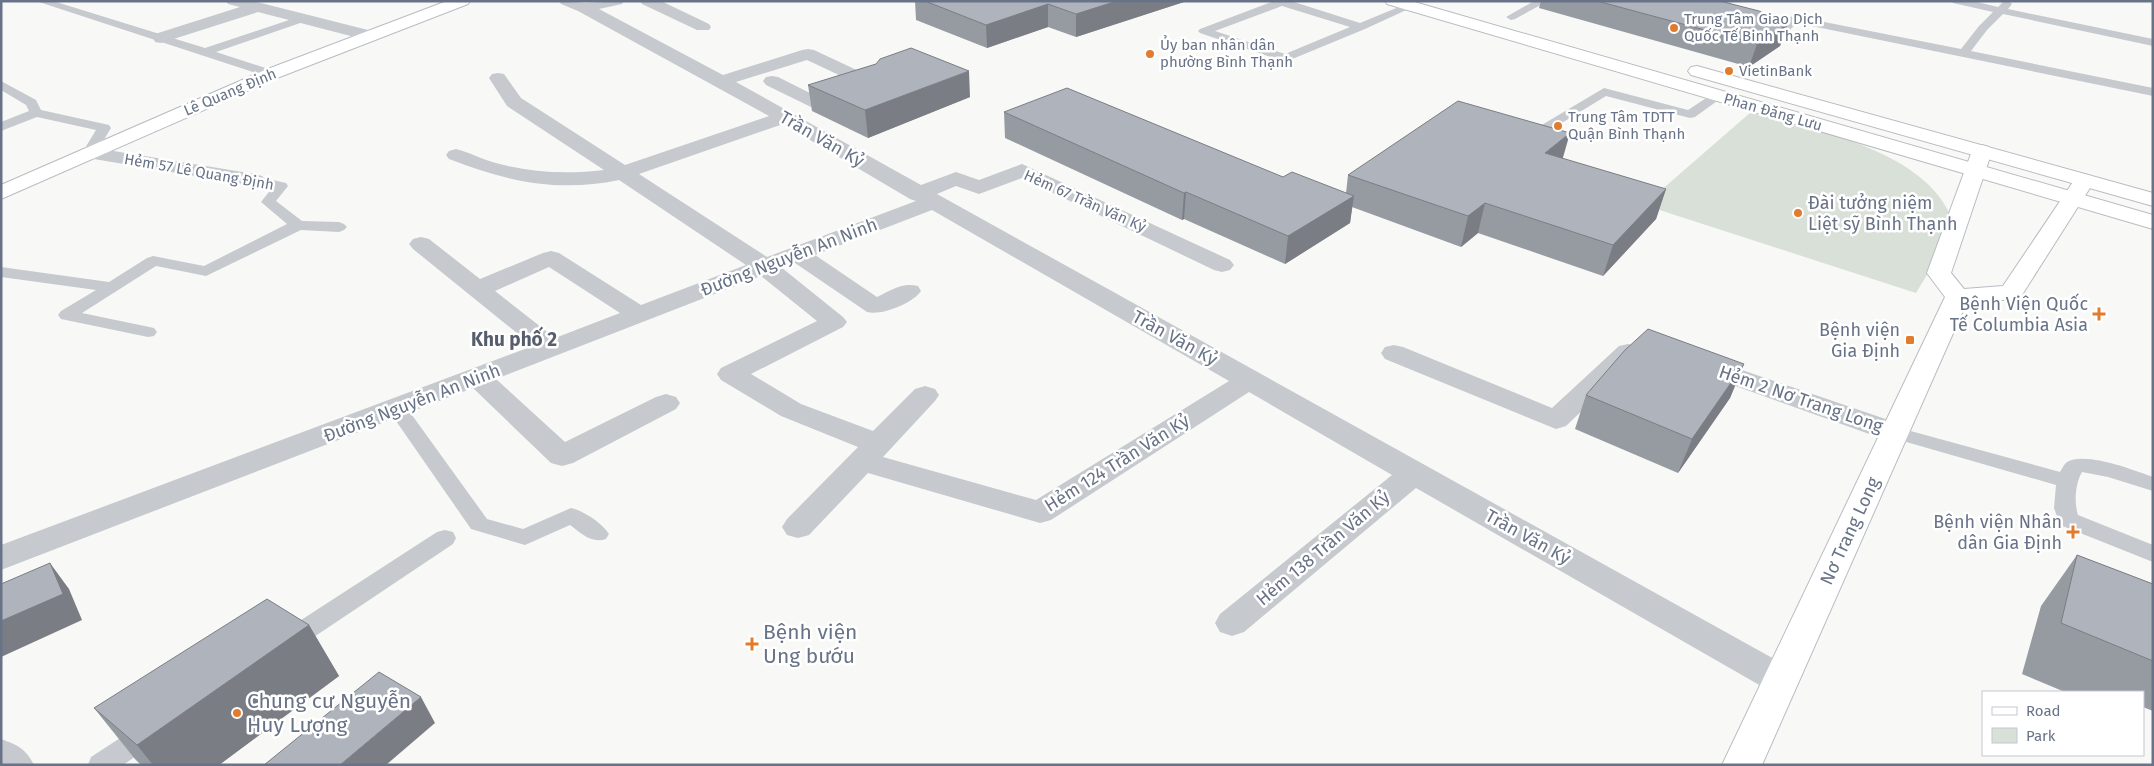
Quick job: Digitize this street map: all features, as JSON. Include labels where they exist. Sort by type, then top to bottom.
[{"type":"main road","name":"Lê Quang Định","points":[[1,193],[271,74],[462,1]]},
{"type":"main road","name":"Phan Đăng Lưu","points":[[1393,1],[1718,96],[1979,162],[2084,180],[2153,200]]},
{"type":"main road","points":[[1454,1],[1539,26]]},
{"type":"main road","name":"Phan Đăng Lưu","points":[[1683,66],[1979,162],[2071,200],[2153,222]]},
{"type":"main road","points":[[1979,162],[1939,273],[1957,297],[2010,293],[2084,180]]},
{"type":"main road","name":"Nơ Trang Long","points":[[1742,765],[1957,297]]},
{"type":"street","points":[[234,1],[370,36]]},
{"type":"street","points":[[576,5],[616,1]]},
{"type":"street","points":[[648,1],[703,26]]},
{"type":"street","name":"Trần Văn Kỷ","points":[[576,5],[721,81],[1781,680]]},
{"type":"street","points":[[161,38],[257,7]]},
{"type":"street","points":[[721,81],[808,54],[872,84],[815,103],[772,81]]},
{"type":"street","points":[[498,78],[514,102],[764,266]]},
{"type":"street","points":[[456,155],[499,170],[562,179],[602,178],[623,173],[784,117]]},
{"type":"street","name":"Hẻm 57 Lê Quang Định","points":[[89,153],[255,180]]},
{"type":"street","name":"Hẻm 67 Trần Văn Kỷ","points":[[926,198],[956,178],[978,188],[1022,170],[1222,265]]},
{"type":"street","name":"Đường Nguyễn An Ninh","points":[[1,558],[477,378],[638,314],[797,254],[926,198]]},
{"type":"street","points":[[421,244],[552,348]]},
{"type":"street","points":[[797,254],[876,307],[909,291]]},
{"type":"street","points":[[478,289],[551,258],[638,314]]},
{"type":"street","name":"Hẻm 124 Trần Văn Kỷ","points":[[764,266],[834,322],[731,374],[791,410],[870,452],[1040,512],[1248,380]]},
{"type":"street","points":[[1394,353],[1556,420],[1639,342],[1648,346]]},
{"type":"street","name":"Hẻm 2 Nơ Trang Long","points":[[1685,358],[1896,432]]},
{"type":"street","points":[[477,378],[562,456],[666,402]]},
{"type":"street","points":[[798,527],[924,395]]},
{"type":"street","name":"Hẻm 138 Trần Văn Kỷ","points":[[1232,623],[1414,473]]},
{"type":"street","points":[[1,756],[14,765]]},
{"type":"lane","points":[[41,1],[271,74]]},
{"type":"lane","points":[[1510,17],[1543,1]]},
{"type":"lane","points":[[1957,1],[2153,43]]},
{"type":"lane","points":[[1963,54],[1983,28],[2002,11],[2009,1]]},
{"type":"lane","points":[[1361,27],[1282,2],[1204,31],[1285,58],[1361,27],[1410,6]]},
{"type":"lane","points":[[205,52],[302,19]]},
{"type":"lane","points":[[1753,26],[1781,33],[1794,19],[2153,92]]},
{"type":"lane","points":[[1,85],[31,103],[36,114]]},
{"type":"lane","points":[[1537,132],[1604,92],[1690,114],[1718,96]]},
{"type":"lane","points":[[1,127],[36,114],[104,128],[89,153]]},
{"type":"lane","name":"Hẻm 57 Lê Quang Định","points":[[255,180],[281,186],[268,202],[298,225]]},
{"type":"lane","points":[[148,332],[67,315],[153,261],[206,271],[298,225],[340,227]]},
{"type":"lane","points":[[1,272],[112,287]]},
{"type":"lane","points":[[398,408],[479,524],[525,538],[571,515],[598,534]]},
{"type":"lane","points":[[1896,432],[2067,481]]},
{"type":"lane","points":[[2153,484],[2112,471],[2078,466],[2073,468],[2067,481],[2065,508],[2068,520],[2074,524],[2153,554]]},
{"type":"lane","points":[[272,652],[445,538]]},
{"type":"lane","points":[[101,765],[165,723]]},
{"type":"green space","points":[[1751,112],[1808,127],[1871,149],[1900,163],[1924,181],[1943,203],[1955,229],[1916,293],[1644,205]]},
{"type":"building","points":[[925,1],[1117,1],[1076,14],[1048,4],[986,25]]},
{"type":"building","points":[[1597,1],[1720,1],[1759,11],[1788,24],[1757,44]]},
{"type":"building","points":[[911,48],[969,71],[865,110],[808,85],[876,64],[880,59]]},
{"type":"building","points":[[1067,88],[1283,177],[1292,172],[1354,196],[1288,236],[1186,192],[1184,193],[1004,112]]},
{"type":"building","points":[[1458,101],[1570,133],[1545,153],[1666,189],[1613,245],[1485,203],[1468,216],[1348,175]]},
{"type":"building","points":[[1648,329],[1744,364],[1692,439],[1586,395],[1625,350]]},
{"type":"building","points":[[2077,555],[2153,584],[2153,661],[2061,623]]},
{"type":"building","points":[[50,563],[63,594],[1,621],[1,584]]},
{"type":"building","points":[[267,599],[309,625],[137,745],[94,708]]},
{"type":"building","points":[[379,672],[421,697],[340,765],[264,765]]},
{"type":"place","name":"Trung Tâm Giao Dịch Quốc Tế Binh Thạnh","points":[[1674,28]]},
{"type":"place","name":"Ủy ban nhân dân phường Bình Thạnh","points":[[1150,54]]},
{"type":"place","name":"VietinBank","points":[[1729,71]]},
{"type":"place","name":"Trung Tâm TDTT Quận Bình Thạnh","points":[[1558,126]]},
{"type":"place","name":"Đài tưởng niệm Liệt sỹ Bình Thạnh","points":[[1798,213]]},
{"type":"place","name":"Bệnh Viện Quốc Tế Columbia Asia","points":[[2099,314]]},
{"type":"place","name":"Bệnh viện Gia Định","points":[[1910,340]]},
{"type":"place","name":"Bệnh viện Nhân dân Gia Định","points":[[2073,532]]},
{"type":"place","name":"Bệnh viện Ung bướu","points":[[752,644]]},
{"type":"place","name":"Chung cư Nguyễn Huy Lượng","points":[[237,713]]},
{"type":"district","name":"Khu phố 2","points":[[514,339]]}]
